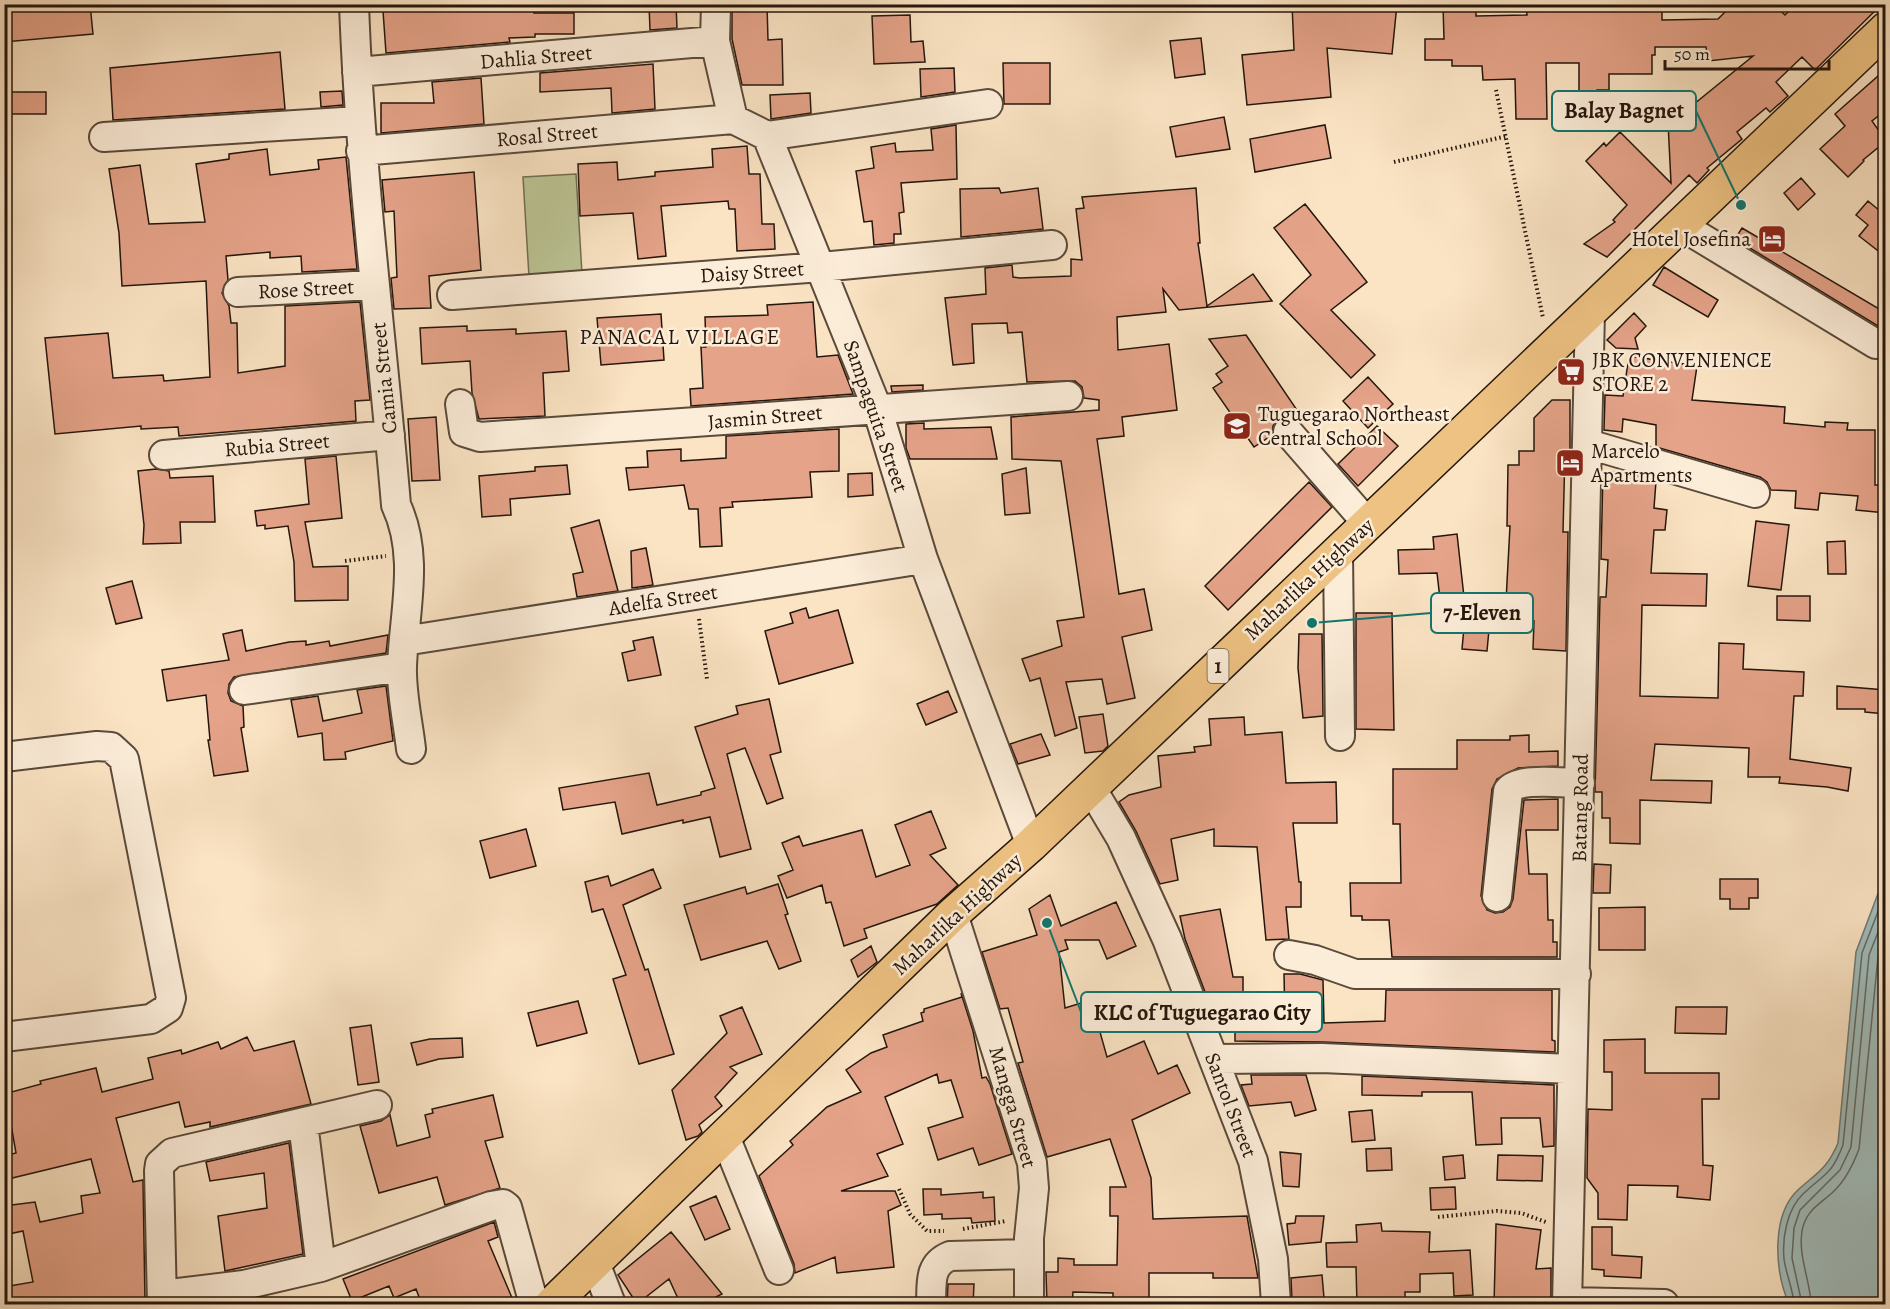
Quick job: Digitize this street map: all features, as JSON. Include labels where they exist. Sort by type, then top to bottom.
[{"type":"main road","name":"Maharlika Highway","points":[[552,1305],[726,1139],[953,914],[1031,845],[1090,786],[1886,29]]},
{"type":"street","name":"Camia Street","points":[[354,4],[361,151],[373,285],[396,505],[404,523],[410,593],[403,654],[411,749]]},
{"type":"street","points":[[716,4],[715,41],[733,119],[767,136],[988,104]]},
{"type":"street","name":"Dahlia Street","points":[[357,72],[715,41]]},
{"type":"street","name":"Rosal Street","points":[[361,151],[733,119]]},
{"type":"street","points":[[104,137],[359,121]]},
{"type":"street","name":"Sampaguita Street","points":[[767,136],[877,408],[922,559],[1031,845]]},
{"type":"street","points":[[1680,225],[1876,344]]},
{"type":"street","name":"Daisy Street","points":[[452,295],[820,267],[1052,245]]},
{"type":"street","name":"Rose Street","points":[[238,292],[373,285]]},
{"type":"street","name":"Batang Road","points":[[1567,1303],[1590,312]]},
{"type":"street","name":"Jasmin Street","points":[[460,404],[464,432],[480,437],[1068,396]]},
{"type":"street","points":[[1288,432],[1368,524]]},
{"type":"street","name":"Rubia Street","points":[[164,455],[390,435]]},
{"type":"street","points":[[1588,444],[1755,493]]},
{"type":"street","points":[[1338,552],[1340,736]]},
{"type":"street","name":"Adelfa Street","points":[[244,690],[403,654],[696,595],[922,559]]},
{"type":"street","points":[[4,757],[97,746],[111,747],[124,759],[171,998],[168,1008],[151,1018],[4,1037]]},
{"type":"street","points":[[1497,897],[1508,791],[1511,786],[1524,782],[1580,783]]},
{"type":"street","name":"Santol Street","points":[[1090,786],[1133,864],[1167,939],[1253,1161],[1273,1259],[1276,1305]]},
{"type":"street","name":"Mangga Street","points":[[953,914],[1032,1163],[1034,1188],[1029,1254],[1029,1305]]},
{"type":"street","points":[[1289,955],[1315,960],[1355,974],[1576,974]]},
{"type":"street","points":[[1214,1059],[1322,1058],[1571,1069]]},
{"type":"street","points":[[377,1105],[172,1153],[165,1157],[159,1171],[162,1300],[244,1285],[321,1267],[491,1206],[503,1204],[507,1207],[534,1305]]},
{"type":"street","points":[[303,1124],[321,1267]]},
{"type":"street","points":[[726,1139],[779,1270]]},
{"type":"street","points":[[931,1305],[932,1272],[942,1259],[950,1256],[1029,1254]]},
{"type":"street","points":[[595,1263],[611,1305]]},
{"type":"street","points":[[1567,1303],[1664,1304]]},
{"type":"path","points":[[1496,90],[1550,350]]},
{"type":"path","points":[[1394,162],[1507,136]]},
{"type":"path","points":[[345,561],[406,554]]},
{"type":"path","points":[[696,595],[707,679]]},
{"type":"path","points":[[899,1189],[910,1214],[927,1231],[946,1231]]},
{"type":"path","points":[[1438,1217],[1497,1211],[1521,1213],[1540,1221],[1569,1224]]},
{"type":"path","points":[[956,1230],[984,1226],[1031,1214]]},
{"type":"green space","points":[[576,174],[582,274],[529,277],[523,177]]},
{"type":"water","points":[[1885,875],[1885,1304],[1789,1304],[1778,1260],[1779,1228],[1790,1200],[1826,1164],[1838,1143],[1856,952]]},
{"type":"building","points":[[90,4],[93,34],[4,42],[4,12]]},
{"type":"building","points":[[434,4],[534,4],[534,13],[574,13],[574,34],[535,34],[535,37],[509,38],[510,42],[386,53],[383,11],[434,8]]},
{"type":"building","points":[[649,4],[676,4],[677,28],[650,30]]},
{"type":"building","points":[[732,4],[767,4],[768,40],[782,39],[783,85],[742,85],[732,39]]},
{"type":"building","points":[[1292,4],[1397,4],[1392,54],[1327,48],[1331,97],[1247,105],[1242,55],[1294,50]]},
{"type":"building","points":[[1526,4],[1662,4],[1662,20],[1718,19],[1733,4],[1774,4],[1785,15],[1796,4],[1882,4],[1815,70],[1802,57],[1776,82],[1788,96],[1770,112],[1766,108],[1737,132],[1742,139],[1707,168],[1709,170],[1697,183],[1689,175],[1607,257],[1584,244],[1615,222],[1613,220],[1627,205],[1586,161],[1604,143],[1606,146],[1620,132],[1671,183],[1668,122],[1679,122],[1678,104],[1694,104],[1753,56],[1708,61],[1706,47],[1655,47],[1655,55],[1652,55],[1652,74],[1609,74],[1609,90],[1597,90],[1597,99],[1579,99],[1579,63],[1546,63],[1547,119],[1516,119],[1515,79],[1483,80],[1482,66],[1452,66],[1452,60],[1425,60],[1425,39],[1444,39],[1443,5],[1476,5],[1476,16],[1527,15]]},
{"type":"building","points":[[910,15],[911,42],[923,41],[925,62],[874,64],[872,16]]},
{"type":"building","points":[[1201,38],[1205,74],[1175,78],[1170,41]]},
{"type":"building","points":[[280,52],[285,109],[113,120],[110,68]]},
{"type":"building","points":[[1003,63],[1050,63],[1050,104],[1004,104]]},
{"type":"building","points":[[653,64],[655,109],[612,113],[611,88],[540,92],[540,73]]},
{"type":"building","points":[[954,68],[955,92],[921,97],[920,69]]},
{"type":"building","points":[[1886,69],[1886,110],[1872,121],[1886,141],[1863,160],[1848,177],[1820,149],[1845,126],[1835,114]]},
{"type":"building","points":[[481,78],[484,124],[381,133],[381,103],[434,103],[432,82]]},
{"type":"building","points":[[342,91],[343,105],[321,107],[320,92]]},
{"type":"building","points":[[4,92],[46,92],[46,114],[4,114]]},
{"type":"building","points":[[810,93],[811,113],[771,119],[770,95]]},
{"type":"building","points":[[1224,117],[1230,149],[1176,157],[1170,127]]},
{"type":"building","points":[[956,125],[957,179],[901,183],[904,212],[899,213],[901,234],[894,234],[894,243],[874,245],[872,221],[864,222],[856,171],[874,168],[871,147],[895,143],[896,152],[933,150],[931,129]]},
{"type":"building","points":[[1325,125],[1331,158],[1255,172],[1250,139]]},
{"type":"building","points":[[747,146],[749,174],[760,174],[762,224],[774,224],[775,249],[737,251],[735,209],[729,209],[728,201],[661,206],[666,256],[638,259],[633,213],[580,216],[578,164],[617,162],[618,180],[655,176],[655,172],[713,167],[712,149]]},
{"type":"building","points":[[267,149],[270,175],[319,169],[318,160],[346,157],[357,269],[302,272],[301,256],[270,258],[270,252],[226,256],[228,280],[222,293],[229,306],[231,323],[237,323],[238,373],[285,366],[285,306],[360,302],[370,400],[355,401],[356,421],[179,436],[178,427],[141,429],[141,426],[55,434],[45,338],[108,333],[113,378],[163,375],[164,381],[210,377],[206,281],[122,286],[119,233],[109,169],[140,165],[149,224],[205,222],[196,164],[229,159],[229,154]]},
{"type":"building","points":[[474,172],[481,270],[429,276],[431,308],[394,309],[391,278],[397,277],[394,211],[385,212],[382,180]]},
{"type":"building","points":[[1801,178],[1815,194],[1798,210],[1784,193]]},
{"type":"building","points":[[999,188],[1001,193],[1038,188],[1043,229],[961,237],[960,189]]},
{"type":"building","points":[[1196,188],[1200,243],[1198,243],[1207,306],[1253,274],[1272,301],[1179,310],[1163,289],[1166,312],[1117,317],[1118,350],[1169,344],[1177,410],[1122,417],[1124,436],[1097,439],[1119,594],[1144,589],[1152,630],[1122,637],[1135,698],[1107,704],[1102,679],[1066,682],[1077,728],[1055,736],[1040,678],[1030,681],[1022,659],[1062,646],[1057,621],[1084,617],[1061,461],[1012,459],[1011,417],[1099,410],[1099,400],[1084,398],[1082,387],[1075,381],[1027,382],[1022,332],[1008,333],[1007,323],[972,324],[974,363],[953,365],[945,298],[986,294],[985,268],[1012,265],[1013,277],[1020,278],[1071,276],[1071,259],[1082,260],[1076,209],[1084,208],[1082,197]]},
{"type":"building","points":[[1868,201],[1880,211],[1886,204],[1886,257],[1859,236],[1868,225],[1856,215]]},
{"type":"building","points":[[1305,204],[1367,282],[1331,310],[1375,355],[1351,378],[1280,304],[1311,275],[1274,228]]},
{"type":"building","points":[[1742,228],[1886,313],[1878,326],[1735,239]]},
{"type":"building","points":[[1664,267],[1718,300],[1708,317],[1653,285]]},
{"type":"building","points":[[813,302],[817,357],[838,355],[853,394],[691,406],[690,389],[703,388],[701,347],[706,347],[705,317],[768,315],[767,305]]},
{"type":"building","points":[[1634,313],[1646,326],[1635,338],[1638,349],[1616,348],[1607,340]]},
{"type":"building","points":[[661,314],[664,360],[601,365],[597,318]]},
{"type":"building","points":[[467,326],[467,331],[516,329],[516,334],[566,331],[569,371],[543,373],[545,416],[479,419],[472,393],[470,361],[422,364],[420,328]]},
{"type":"building","points":[[1246,335],[1301,416],[1297,419],[1285,416],[1278,419],[1273,426],[1272,435],[1254,447],[1213,388],[1222,382],[1216,374],[1228,366],[1209,339]]},
{"type":"building","points":[[1629,356],[1697,366],[1692,400],[1785,407],[1784,423],[1825,427],[1825,422],[1848,423],[1847,430],[1875,430],[1875,485],[1880,485],[1879,493],[1886,494],[1886,513],[1856,510],[1858,496],[1820,493],[1818,510],[1795,508],[1796,491],[1771,490],[1767,482],[1760,477],[1656,447],[1656,425],[1623,419],[1622,432],[1604,430],[1605,395],[1623,396]]},
{"type":"building","points":[[1368,377],[1393,404],[1368,428],[1343,401]]},
{"type":"building","points":[[923,385],[923,390],[892,392],[891,386]]},
{"type":"building","points":[[1552,400],[1570,400],[1570,451],[1565,451],[1563,532],[1568,532],[1566,651],[1533,649],[1534,621],[1505,620],[1510,526],[1507,526],[1508,465],[1519,465],[1519,451],[1534,451],[1534,418]]},
{"type":"building","points":[[436,417],[440,480],[412,481],[408,419]]},
{"type":"building","points":[[924,423],[924,429],[991,427],[997,459],[910,459],[906,448],[906,424]]},
{"type":"building","points":[[1377,426],[1398,446],[1358,486],[1338,464]]},
{"type":"building","points":[[839,429],[839,471],[810,472],[812,497],[732,502],[733,507],[720,508],[722,546],[700,547],[698,509],[689,509],[684,485],[629,490],[626,468],[648,467],[647,451],[681,449],[681,461],[726,458],[726,436]]},
{"type":"building","points":[[336,456],[342,518],[305,522],[313,567],[348,566],[348,600],[295,601],[294,562],[288,526],[265,529],[265,525],[257,526],[255,511],[309,504],[305,459]]},
{"type":"building","points":[[567,465],[570,494],[510,499],[511,515],[482,517],[479,476],[535,471],[535,467]]},
{"type":"building","points":[[1026,468],[1030,513],[1005,515],[1002,474]]},
{"type":"building","points":[[156,469],[169,471],[170,478],[213,476],[215,522],[180,522],[181,543],[143,544],[144,525],[138,471]]},
{"type":"building","points":[[1603,471],[1630,473],[1656,481],[1654,508],[1667,510],[1665,530],[1654,530],[1651,573],[1707,574],[1706,606],[1642,605],[1640,696],[1718,698],[1719,643],[1744,644],[1743,669],[1804,672],[1803,696],[1794,696],[1790,759],[1851,768],[1848,791],[1779,783],[1780,777],[1748,777],[1749,748],[1655,744],[1651,780],[1712,781],[1711,803],[1640,800],[1640,844],[1610,843],[1610,818],[1602,818],[1602,792],[1595,792],[1600,597],[1606,597],[1608,560],[1601,559]]},
{"type":"building","points":[[872,473],[873,495],[848,497],[848,474]]},
{"type":"building","points":[[1309,482],[1332,507],[1228,610],[1205,586]]},
{"type":"building","points":[[599,520],[618,591],[577,597],[573,574],[583,572],[571,528]]},
{"type":"building","points":[[1756,521],[1789,525],[1781,590],[1748,586]]},
{"type":"building","points":[[1457,534],[1464,597],[1440,599],[1437,573],[1399,574],[1398,550],[1434,549],[1433,537]]},
{"type":"building","points":[[1845,541],[1846,574],[1828,574],[1827,542]]},
{"type":"building","points":[[646,548],[653,585],[632,588],[631,551]]},
{"type":"building","points":[[132,581],[142,618],[116,624],[106,588]]},
{"type":"building","points":[[1777,596],[1810,596],[1810,621],[1777,620]]},
{"type":"building","points":[[806,608],[809,618],[838,610],[853,663],[779,684],[765,631],[793,623],[790,613]]},
{"type":"building","points":[[1356,613],[1392,613],[1394,730],[1356,729]]},
{"type":"building","points":[[1465,617],[1490,619],[1487,651],[1462,649]]},
{"type":"building","points":[[242,630],[246,651],[289,642],[306,641],[306,645],[329,641],[330,646],[388,635],[386,653],[234,677],[229,684],[228,693],[231,701],[243,706],[244,727],[241,728],[248,771],[214,776],[208,740],[210,740],[206,695],[167,701],[162,670],[229,660],[223,634]]},
{"type":"building","points":[[1299,634],[1322,634],[1323,716],[1303,718],[1298,668]]},
{"type":"building","points":[[653,637],[661,675],[628,681],[622,653],[635,650],[633,641]]},
{"type":"building","points":[[386,686],[393,741],[345,752],[346,759],[324,760],[322,733],[298,737],[291,700],[318,696],[323,721],[362,713],[357,690]]},
{"type":"building","points":[[1837,686],[1886,690],[1886,714],[1865,712],[1865,709],[1837,709]]},
{"type":"building","points":[[948,691],[957,712],[926,725],[917,704]]},
{"type":"building","points":[[769,699],[781,752],[770,755],[783,798],[767,804],[745,748],[727,754],[751,849],[720,857],[710,817],[683,823],[683,820],[622,834],[615,802],[563,810],[559,788],[649,773],[657,805],[701,795],[701,792],[715,788],[695,727],[738,714],[736,706]]},
{"type":"building","points":[[1103,714],[1108,746],[1103,751],[1085,753],[1079,717]]},
{"type":"building","points":[[1244,717],[1245,735],[1282,732],[1286,783],[1336,782],[1337,823],[1293,823],[1299,882],[1301,882],[1301,907],[1286,907],[1289,939],[1266,940],[1257,847],[1214,846],[1214,829],[1171,839],[1178,880],[1160,884],[1136,831],[1119,802],[1129,795],[1161,787],[1158,756],[1195,752],[1194,747],[1211,745],[1209,719]]},
{"type":"building","points":[[1041,734],[1050,755],[1018,764],[1010,744]]},
{"type":"building","points":[[1529,735],[1529,752],[1558,751],[1558,766],[1518,768],[1497,779],[1492,789],[1481,896],[1487,910],[1495,913],[1503,912],[1510,907],[1513,899],[1524,800],[1558,799],[1558,830],[1526,830],[1529,874],[1547,874],[1548,920],[1553,920],[1553,942],[1557,942],[1557,957],[1392,957],[1389,920],[1362,920],[1362,916],[1351,916],[1350,883],[1401,883],[1400,824],[1393,824],[1393,769],[1457,769],[1457,740],[1510,740],[1510,736]]},
{"type":"building","points":[[931,811],[946,848],[930,855],[958,885],[937,904],[864,929],[867,938],[844,946],[831,902],[826,903],[822,885],[787,898],[778,876],[793,870],[782,843],[799,836],[803,846],[862,830],[876,877],[910,865],[895,825]]},
{"type":"building","points":[[526,829],[536,866],[490,878],[480,841]]},
{"type":"building","points":[[1594,864],[1611,865],[1610,893],[1593,893]]},
{"type":"building","points":[[653,869],[661,888],[623,905],[645,970],[648,969],[674,1054],[639,1064],[613,979],[626,975],[603,909],[592,912],[585,882],[608,876],[611,886]]},
{"type":"building","points":[[1720,879],[1758,879],[1758,898],[1749,898],[1749,909],[1730,909],[1730,899],[1720,899]]},
{"type":"building","points":[[778,884],[788,914],[785,915],[801,961],[779,969],[767,941],[701,960],[684,905],[745,887],[747,894]]},
{"type":"building","points":[[1050,895],[1061,926],[1116,902],[1136,946],[1107,959],[1099,940],[1065,940],[1068,949],[1059,952],[1065,1008],[1091,1000],[1107,1057],[1144,1041],[1158,1074],[1177,1065],[1190,1093],[1132,1120],[1151,1178],[1153,1219],[1247,1216],[1258,1278],[1213,1278],[1213,1273],[1149,1273],[1149,1305],[1113,1305],[1113,1293],[1073,1292],[1072,1305],[1047,1305],[1046,1272],[1058,1272],[1058,1258],[1074,1259],[1074,1265],[1117,1265],[1118,1216],[1110,1216],[1110,1187],[1126,1187],[1110,1139],[1047,1157],[1018,1063],[1023,1062],[1008,1008],[1000,1009],[982,952],[1037,935],[1029,909]]},
{"type":"building","points":[[1645,907],[1645,950],[1599,950],[1599,908]]},
{"type":"building","points":[[1220,909],[1233,977],[1243,977],[1243,1017],[1224,1018],[1224,1013],[1213,1013],[1185,939],[1180,916]]},
{"type":"building","points":[[871,946],[877,962],[858,977],[851,960]]},
{"type":"building","points":[[1284,974],[1300,974],[1323,980],[1324,1023],[1385,1021],[1386,990],[1552,990],[1552,1040],[1555,1041],[1555,1052],[1323,1042],[1235,1041],[1235,1022],[1285,1021]]},
{"type":"building","points":[[961,993],[973,1031],[982,1078],[986,1077],[990,1084],[1012,1154],[979,1165],[973,1148],[938,1160],[928,1128],[963,1117],[951,1080],[939,1083],[937,1074],[885,1097],[903,1144],[877,1154],[888,1176],[841,1191],[895,1191],[901,1205],[888,1211],[894,1267],[837,1273],[835,1257],[795,1273],[794,1264],[759,1176],[793,1145],[790,1141],[827,1107],[861,1092],[846,1070],[871,1053],[887,1047],[883,1035],[923,1021],[921,1013],[924,1009],[962,997]]},
{"type":"building","points":[[578,1001],[587,1033],[537,1046],[528,1013]]},
{"type":"building","points":[[742,1007],[762,1054],[730,1067],[737,1073],[715,1097],[722,1106],[699,1125],[702,1132],[698,1136],[686,1140],[672,1090],[727,1033],[720,1016]]},
{"type":"building","points":[[1676,1007],[1727,1007],[1726,1034],[1675,1033]]},
{"type":"building","points":[[371,1025],[379,1082],[358,1085],[350,1028]]},
{"type":"building","points":[[247,1037],[254,1051],[294,1041],[311,1104],[210,1127],[210,1122],[185,1127],[179,1102],[116,1118],[133,1182],[143,1180],[145,1303],[4,1305],[4,1287],[33,1282],[23,1231],[4,1235],[4,1206],[35,1202],[40,1222],[83,1213],[81,1196],[100,1193],[91,1159],[4,1180],[4,1156],[16,1153],[10,1119],[4,1106],[4,1094],[41,1084],[40,1081],[96,1068],[102,1092],[153,1079],[148,1058],[181,1050],[182,1054],[218,1042],[221,1049]]},
{"type":"building","points":[[462,1038],[463,1057],[439,1059],[417,1065],[411,1043],[430,1039]]},
{"type":"building","points":[[1645,1039],[1645,1073],[1719,1073],[1719,1099],[1702,1099],[1703,1165],[1713,1166],[1710,1200],[1677,1197],[1678,1186],[1628,1185],[1627,1220],[1598,1219],[1598,1193],[1587,1178],[1588,1109],[1612,1110],[1612,1072],[1604,1072],[1604,1040]]},
{"type":"building","points":[[1251,1075],[1306,1075],[1316,1110],[1295,1116],[1291,1102],[1249,1106],[1241,1085],[1252,1084]]},
{"type":"building","points":[[1362,1076],[1554,1085],[1554,1146],[1543,1147],[1540,1118],[1501,1118],[1502,1144],[1476,1145],[1472,1092],[1422,1092],[1422,1096],[1362,1095]]},
{"type":"building","points":[[493,1095],[503,1137],[485,1141],[500,1188],[445,1205],[437,1177],[379,1193],[360,1126],[381,1121],[390,1115],[397,1146],[430,1137],[425,1115],[433,1113],[432,1109]]},
{"type":"building","points":[[1372,1110],[1375,1140],[1352,1142],[1349,1112]]},
{"type":"building","points":[[289,1143],[303,1254],[225,1271],[218,1216],[267,1208],[264,1173],[210,1181],[206,1162]]},
{"type":"building","points":[[1391,1148],[1392,1170],[1367,1171],[1366,1149]]},
{"type":"building","points":[[1280,1152],[1301,1154],[1299,1187],[1283,1186]]},
{"type":"building","points":[[1463,1155],[1465,1178],[1445,1180],[1443,1157]]},
{"type":"building","points":[[1498,1155],[1543,1156],[1542,1181],[1497,1180]]},
{"type":"building","points":[[1455,1187],[1456,1209],[1431,1210],[1430,1188]]},
{"type":"building","points":[[923,1189],[941,1189],[941,1195],[983,1192],[983,1198],[994,1197],[995,1221],[972,1223],[971,1218],[942,1219],[942,1214],[924,1215]]},
{"type":"building","points":[[716,1196],[730,1229],[705,1240],[690,1207]]},
{"type":"building","points":[[1296,1216],[1324,1216],[1321,1242],[1289,1245],[1287,1224],[1295,1223]]},
{"type":"building","points":[[494,1222],[498,1237],[488,1241],[515,1305],[422,1305],[416,1289],[394,1298],[389,1286],[352,1301],[343,1279]]},
{"type":"building","points":[[1381,1223],[1382,1231],[1430,1232],[1429,1252],[1470,1250],[1473,1295],[1454,1296],[1453,1273],[1420,1274],[1420,1292],[1405,1292],[1405,1300],[1401,1300],[1401,1305],[1357,1305],[1356,1267],[1327,1267],[1326,1243],[1357,1242],[1356,1225]]},
{"type":"building","points":[[1496,1224],[1541,1230],[1536,1269],[1551,1268],[1551,1301],[1529,1301],[1529,1305],[1494,1305]]},
{"type":"building","points":[[1592,1227],[1612,1227],[1612,1255],[1642,1257],[1641,1278],[1604,1276],[1604,1270],[1592,1269]]},
{"type":"building","points":[[671,1232],[722,1294],[700,1305],[681,1305],[669,1279],[637,1304],[618,1275]]},
{"type":"building","points":[[1322,1275],[1324,1298],[1292,1301],[1291,1278]]},
{"type":"building","points":[[948,1284],[974,1284],[973,1305],[947,1305]]},
{"type":"place","name":"Balay Bagnet","points":[[1741,205]]},
{"type":"place","name":"Hotel Josefina","points":[[1772,239]]},
{"type":"place","name":"JBK CONVENIENCE STORE 2","points":[[1571,372]]},
{"type":"place","name":"Tuguegarao Northeast Central School","points":[[1237,426]]},
{"type":"place","name":"Marcelo Apartments","points":[[1570,463]]},
{"type":"place","name":"7-Eleven","points":[[1312,623]]},
{"type":"place","name":"KLC of Tuguegarao City","points":[[1047,923]]},
{"type":"district","name":"PANACAL VILLAGE","points":[[680,336]]}]
